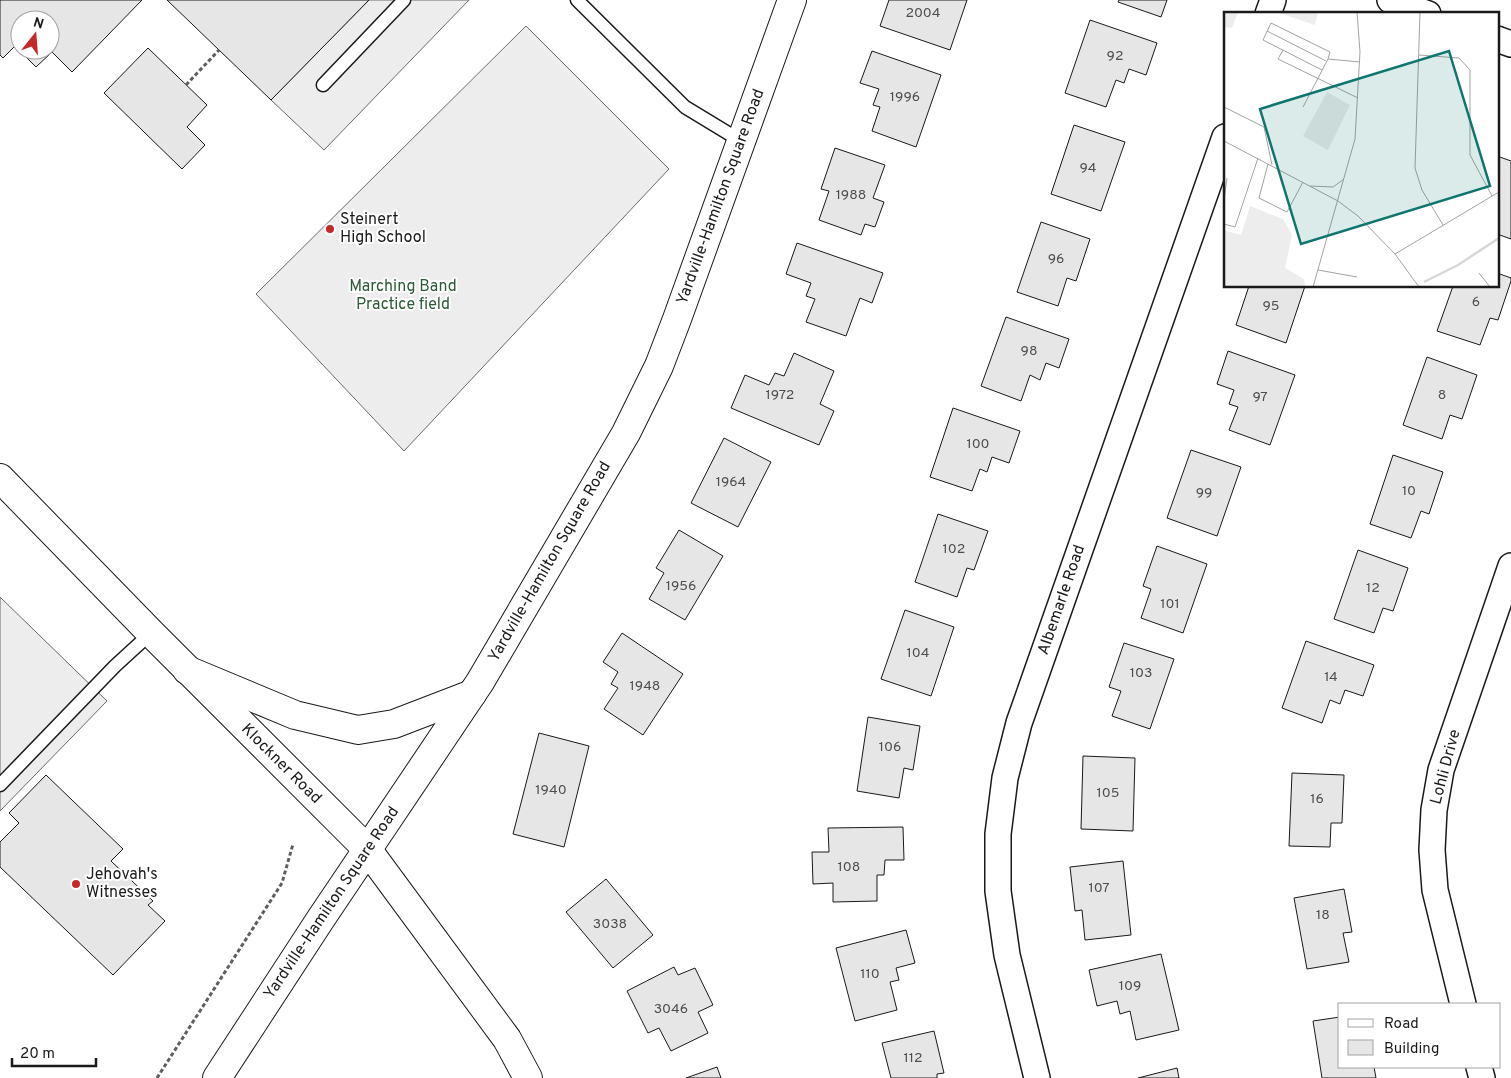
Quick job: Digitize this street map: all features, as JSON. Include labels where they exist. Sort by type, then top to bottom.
[{"type":"street","name":"Yardville-Hamilton Square Road","points":[[217,1078],[472,694],[626,433],[659,366],[668,343],[792,0]]},
{"type":"street","points":[[1269,12],[1273,0]]},
{"type":"street","points":[[1390,0],[1423,12]]},
{"type":"street","points":[[1498,39],[1511,44]]},
{"type":"street","name":"Albemarle Road","points":[[1038,1078],[1007,955],[998,891],[998,834],[1005,778],[1019,723],[1224,140]]},
{"type":"street","name":"Klockner Road","points":[[0,478],[367,850],[507,1039],[528,1078]]},
{"type":"street","name":"Lohli Drive","points":[[1463,1003],[1435,890],[1432,850],[1434,810],[1441,770],[1511,566]]},
{"type":"street","points":[[188,670],[295,715],[358,730],[394,724],[472,694]]},
{"type":"lane","points":[[323,85],[404,0]]},
{"type":"lane","points":[[577,0],[685,107],[741,141]]},
{"type":"lane","points":[[0,785],[115,666],[151,633]]},
{"type":"path","points":[[186,85],[219,50]]},
{"type":"path","points":[[157,1078],[282,883],[293,844]]},
{"type":"shaded area","points":[[369,0],[469,0],[324,150],[271,100]]},
{"type":"shaded area","name":"Marching Band Practice field","points":[[526,26],[669,169],[404,451],[256,294]]},
{"type":"shaded area","points":[[0,597],[107,701],[0,811]]},
{"type":"building","points":[[0,0],[142,0],[72,72],[60,60],[60,10],[10,10],[10,51],[3,58],[0,55]]},
{"type":"building","points":[[167,0],[369,0],[271,100]]},
{"type":"building","points":[[889,0],[967,0],[950,50],[880,26]]},
{"type":"building","points":[[1119,0],[1167,0],[1161,17],[1118,2]]},
{"type":"building","points":[[1090,20],[1157,43],[1146,75],[1129,69],[1124,83],[1116,80],[1106,107],[1065,93]]},
{"type":"building","points":[[148,48],[207,105],[187,127],[205,145],[182,169],[104,93]]},
{"type":"building","points":[[872,51],[941,75],[916,147],[872,131],[880,107],[873,105],[879,89],[860,83]]},
{"type":"building","points":[[29,60],[43,60],[36,67]]},
{"type":"building","points":[[1074,125],[1125,142],[1101,211],[1051,194]]},
{"type":"building","points":[[835,148],[885,165],[873,198],[884,202],[875,227],[865,224],[861,235],[819,220],[829,191],[821,189]]},
{"type":"building","points":[[1498,156],[1511,161],[1511,239],[1498,234]]},
{"type":"building","points":[[1041,222],[1090,239],[1076,281],[1067,278],[1058,306],[1017,292]]},
{"type":"building","points":[[797,243],[883,273],[872,303],[860,298],[846,336],[806,322],[815,299],[806,296],[811,283],[786,274]]},
{"type":"building","points":[[1498,273],[1511,278],[1498,320],[1490,318],[1480,345],[1437,331],[1452,288],[1498,288]]},
{"type":"building","points":[[1248,288],[1304,288],[1286,343],[1236,325]]},
{"type":"building","points":[[1006,317],[1069,339],[1059,368],[1046,363],[1040,380],[1030,375],[1021,401],[981,386]]},
{"type":"building","points":[[1228,351],[1295,375],[1270,445],[1229,430],[1238,407],[1229,404],[1234,390],[1217,384]]},
{"type":"building","points":[[794,353],[834,371],[820,404],[834,411],[819,445],[731,408],[745,375],[769,385],[775,373],[784,376]]},
{"type":"building","points":[[1427,357],[1477,375],[1462,419],[1450,415],[1442,439],[1403,425]]},
{"type":"building","points":[[953,408],[1020,431],[1009,463],[992,457],[987,472],[980,469],[972,491],[930,477]]},
{"type":"building","points":[[724,438],[771,462],[738,527],[691,503]]},
{"type":"building","points":[[1191,450],[1241,467],[1217,536],[1167,518]]},
{"type":"building","points":[[1393,455],[1443,472],[1429,514],[1421,511],[1411,538],[1370,524]]},
{"type":"building","points":[[938,514],[988,531],[974,570],[967,568],[957,597],[915,582]]},
{"type":"building","points":[[679,530],[723,556],[685,620],[649,599],[664,573],[656,568]]},
{"type":"building","points":[[1157,546],[1207,564],[1183,633],[1141,618],[1151,589],[1143,586]]},
{"type":"building","points":[[1358,550],[1408,568],[1393,611],[1383,608],[1374,633],[1334,619]]},
{"type":"building","points":[[905,610],[954,627],[931,696],[881,679]]},
{"type":"building","points":[[622,633],[683,674],[643,735],[604,709],[618,688],[611,684],[618,672],[603,662]]},
{"type":"building","points":[[1306,641],[1374,665],[1363,696],[1345,690],[1340,704],[1330,700],[1322,723],[1282,708]]},
{"type":"building","points":[[1124,643],[1174,659],[1150,729],[1112,716],[1121,691],[1109,687]]},
{"type":"building","points":[[868,717],[920,726],[913,770],[904,768],[899,798],[857,791]]},
{"type":"building","points":[[539,733],[589,746],[564,847],[513,834]]},
{"type":"building","points":[[1083,756],[1135,758],[1133,831],[1081,829]]},
{"type":"building","points":[[1292,773],[1344,775],[1342,823],[1331,823],[1330,847],[1289,846]]},
{"type":"building","name":"Jehovah's Witnesses","points":[[46,775],[123,849],[111,861],[153,901],[148,905],[165,921],[113,975],[0,867],[0,842],[19,823],[9,813]]},
{"type":"building","points":[[903,827],[904,860],[885,860],[884,875],[877,875],[877,901],[833,902],[833,883],[813,884],[812,852],[829,852],[828,828]]},
{"type":"building","points":[[1123,861],[1131,935],[1085,940],[1082,910],[1075,911],[1070,867]]},
{"type":"building","points":[[606,879],[653,935],[613,968],[566,912]]},
{"type":"building","points":[[1344,889],[1352,932],[1343,933],[1349,962],[1307,969],[1294,898]]},
{"type":"building","points":[[906,930],[915,963],[896,968],[899,980],[890,982],[897,1010],[855,1021],[836,948]]},
{"type":"building","points":[[1161,954],[1179,1030],[1136,1040],[1130,1011],[1120,1014],[1117,1001],[1097,1006],[1089,970]]},
{"type":"building","points":[[674,967],[678,975],[695,968],[713,1005],[698,1012],[708,1033],[671,1051],[659,1028],[648,1033],[627,991]]},
{"type":"building","points":[[1338,1017],[1338,1068],[1374,1068],[1376,1078],[1322,1078],[1313,1021]]},
{"type":"building","points":[[934,1031],[944,1073],[937,1074],[937,1078],[891,1078],[882,1043]]},
{"type":"building","points":[[717,1067],[721,1078],[686,1078]]},
{"type":"building","points":[[1177,1068],[1179,1078],[1138,1078]]},
{"type":"place","name":"Steinert High School","points":[[330,229]]},
{"type":"place","name":"Jehovah's Witnesses","points":[[76,884]]}]
